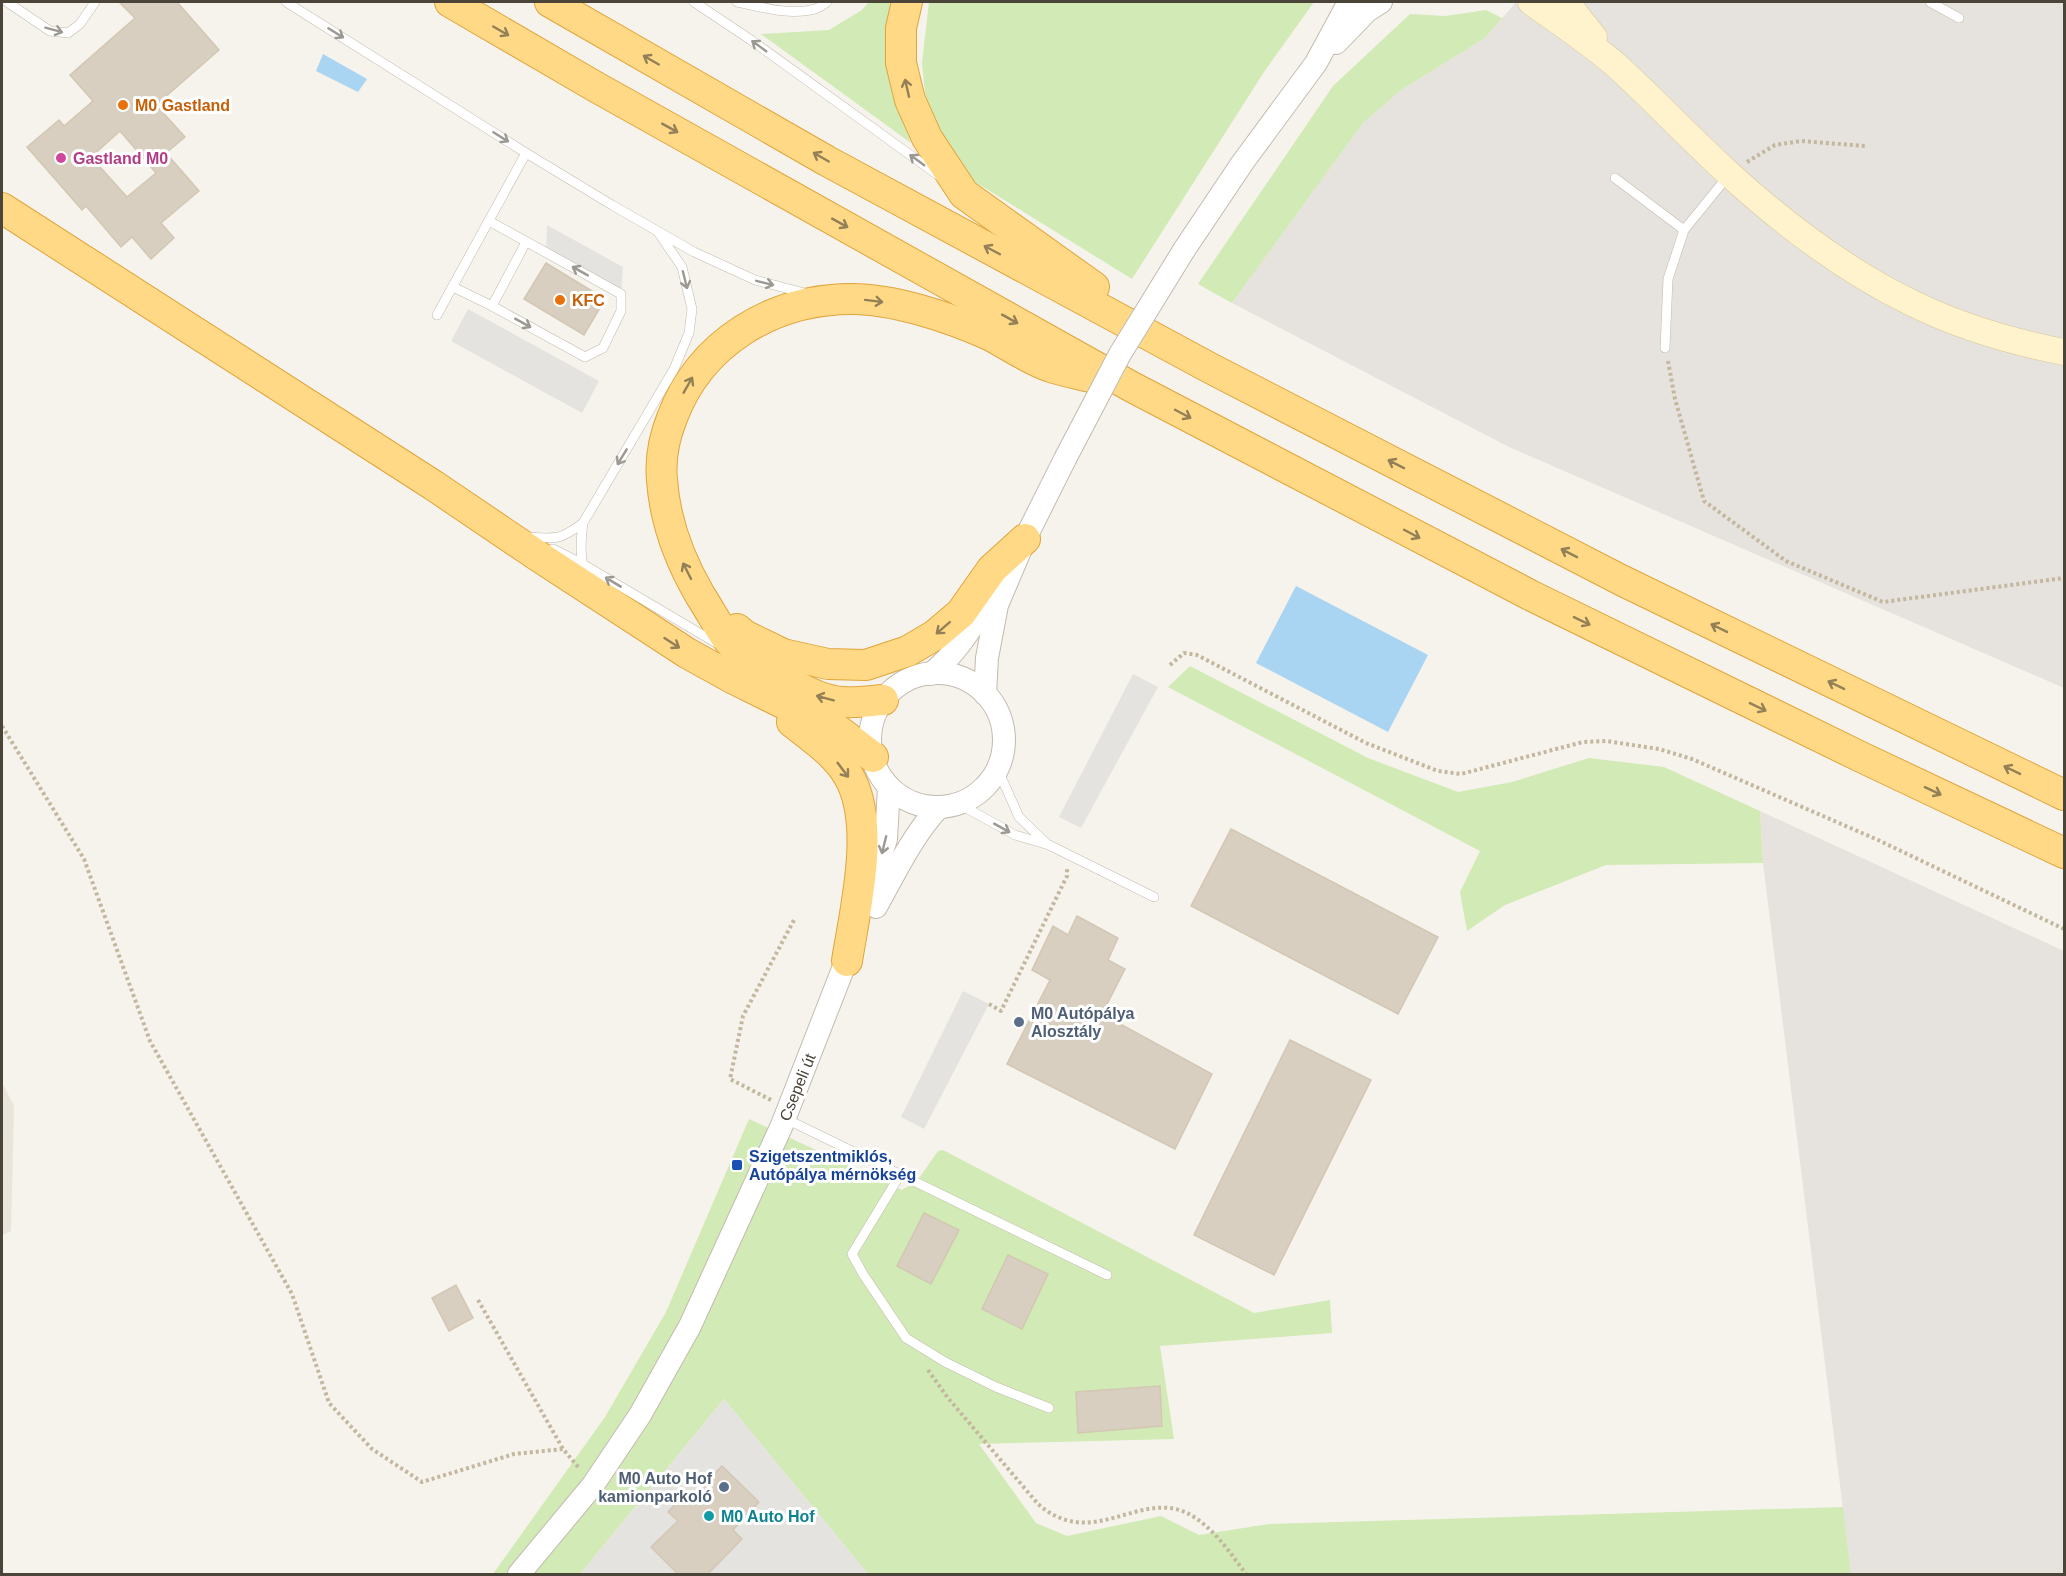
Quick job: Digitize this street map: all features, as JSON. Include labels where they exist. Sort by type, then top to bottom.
[{"type":"highway","points":[[450,2],[596,87],[1132,387],[1530,596],[2064,853]]},
{"type":"highway","points":[[550,2],[827,160],[1210,368],[1621,580],[2064,795]]},
{"type":"highway","points":[[908,2],[901,28],[902,63],[910,100],[927,138],[964,194],[1210,368]]},
{"type":"highway","points":[[2,208],[433,485],[687,653],[816,696],[841,702],[883,700]]},
{"type":"highway","points":[[847,961],[863,833],[861,807],[849,776],[826,748],[745,671],[688,573],[674,544],[661,479],[666,435],[676,406],[690,380],[710,356],[740,331],[802,304],[828,300],[854,299],[885,302],[933,314],[986,334],[1050,367],[1132,387]]},
{"type":"highway","points":[[704,601],[744,635],[783,654],[828,664],[866,665],[908,651],[935,635],[961,613],[992,569],[1025,539]]},
{"type":"highway","points":[[745,671],[839,731],[873,757]]},
{"type":"main road","points":[[1532,2],[1617,66],[1729,174],[1806,237],[1882,288],[1914,305],[1985,332],[2029,345],[2064,352]]},
{"type":"main road","points":[[1566,2],[1617,66]]},
{"type":"street","points":[[1316,63],[1349,2]]},
{"type":"street","points":[[931,674],[946,662],[967,636],[1025,539],[1120,354],[1184,250],[1243,162],[1316,63],[1367,10],[1381,2]]},
{"type":"street","points":[[986,694],[987,658],[995,614],[1025,539]]},
{"type":"street","points":[[931,674],[951,675],[970,682],[986,694],[997,710],[1004,730],[1004,750],[998,770],[988,784],[975,796],[949,805],[920,805],[903,798],[889,787],[879,773],[873,757],[870,737],[874,718],[883,700],[897,687],[913,678],[931,674]]},
{"type":"street","name":"Csepeli út","points":[[519,1575],[593,1485],[640,1415],[690,1326],[786,1114],[847,961],[886,839],[889,787]]},
{"type":"street","name":"Csepeli út","points":[[847,961],[908,848],[927,820],[949,805]]},
{"type":"lane","points":[[7,2],[50,31],[68,33],[80,24],[94,2]]},
{"type":"lane","points":[[286,2],[526,153],[656,231],[723,267],[755,280],[828,300]]},
{"type":"lane","points":[[694,2],[964,194]]},
{"type":"lane","points":[[737,2],[793,11],[816,9],[827,2]]},
{"type":"lane","points":[[1930,2],[1959,18]]},
{"type":"lane","points":[[437,315],[526,153]]},
{"type":"lane","points":[[1665,348],[1668,279],[1684,230],[1729,174]]},
{"type":"lane","points":[[1615,178],[1684,230]]},
{"type":"lane","points":[[453,287],[585,357],[603,348],[621,311],[621,294],[489,221]]},
{"type":"lane","points":[[605,599],[586,578],[581,563],[580,544],[583,523],[674,369],[689,333],[692,309],[682,267],[656,231]]},
{"type":"lane","points":[[492,306],[526,242]]},
{"type":"lane","points":[[433,485],[581,563],[703,636],[745,671]]},
{"type":"lane","points":[[528,537],[555,539],[566,535],[583,523]]},
{"type":"lane","points":[[998,770],[1019,817],[1048,845]]},
{"type":"lane","points":[[949,805],[1015,835],[1048,845],[1154,897]]},
{"type":"lane","points":[[786,1114],[900,1175],[1107,1275]]},
{"type":"lane","points":[[900,1175],[852,1254],[863,1274],[906,1338],[945,1362],[996,1387],[1049,1408]]},
{"type":"path","points":[[1729,174],[1775,145],[1801,141],[1865,146]]},
{"type":"path","points":[[1665,348],[1675,399],[1704,501],[1786,561],[1882,602],[2064,578]]},
{"type":"path","points":[[1170,665],[1184,653],[1197,655],[1366,743],[1438,771],[1461,774],[1583,742],[1606,741],[1659,749],[1692,759],[1878,840],[2064,929]]},
{"type":"path","points":[[2,726],[84,859],[150,1041],[292,1294],[329,1403],[372,1449],[422,1482],[514,1454],[563,1449]]},
{"type":"path","points":[[989,1004],[1001,1011],[1067,876],[1067,854]]},
{"type":"path","points":[[786,1114],[730,1079],[743,1016],[794,920]]},
{"type":"path","points":[[478,1300],[563,1449],[593,1485]]},
{"type":"path","points":[[906,1338],[948,1398],[1038,1504],[1048,1512],[1060,1518],[1078,1522],[1101,1521],[1157,1507],[1193,1515],[1216,1534],[1246,1575]]},
{"type":"shaded area","points":[[1516,2],[2064,2],[2064,688],[1509,447],[1232,303],[1363,123],[1401,90],[1485,38]]},
{"type":"shaded area","points":[[547,225],[623,267],[621,294],[546,253]]},
{"type":"shaded area","points":[[468,309],[599,381],[582,413],[451,341]]},
{"type":"shaded area","points":[[1133,674],[1158,687],[1081,828],[1059,817]]},
{"type":"shaded area","points":[[1760,811],[2064,951],[2064,1574],[1851,1574],[1763,863]]},
{"type":"shaded area","points":[[963,991],[989,1004],[924,1129],[901,1117]]},
{"type":"shaded area","points":[[2,1082],[14,1106],[11,1231],[2,1235]]},
{"type":"shaded area","name":"M0 Auto Hof kamionparkoló","points":[[724,1399],[868,1574],[580,1574]]},
{"type":"green space","points":[[869,2],[897,2],[893,94],[911,143],[761,34],[829,30],[862,10]]},
{"type":"green space","points":[[929,2],[1314,2],[1264,72],[1132,279],[962,174],[927,111],[922,63]]},
{"type":"green space","points":[[1486,10],[1502,18],[1485,38],[1401,90],[1363,123],[1232,303],[1198,284],[1333,86],[1410,14],[1445,16]]},
{"type":"green space","points":[[1190,666],[1368,758],[1458,792],[1512,782],[1589,758],[1664,767],[1760,811],[1763,863],[1606,865],[1505,905],[1467,931],[1460,892],[1480,851],[1168,687]]},
{"type":"green space","points":[[749,1119],[902,1190],[917,1181],[938,1151],[943,1150],[1254,1313],[1330,1300],[1332,1333],[1160,1346],[1174,1439],[979,1444],[1036,1523],[1067,1536],[1161,1516],[1199,1535],[1269,1524],[1843,1507],[1851,1574],[868,1574],[724,1399],[580,1574],[493,1574],[605,1417],[666,1312]]},
{"type":"water","points":[[323,54],[367,79],[358,92],[316,71]]},
{"type":"water","points":[[1296,586],[1428,655],[1388,732],[1256,663]]},
{"type":"building","points":[[119,2],[177,2],[219,50],[156,105],[185,137],[166,153],[199,191],[161,223],[174,238],[151,259],[132,237],[121,247],[86,206],[82,210],[27,147],[59,120],[64,126],[93,101],[70,75],[135,18]],"holes":[[[120,131],[156,173],[127,197],[91,157]]]},
{"type":"building","name":"KFC","points":[[546,263],[597,294],[593,301],[601,306],[584,335],[524,299]]},
{"type":"building","points":[[1231,829],[1438,937],[1398,1014],[1191,906]]},
{"type":"building","points":[[1077,916],[1118,938],[1108,960],[1125,969],[1102,1014],[1212,1074],[1175,1149],[1007,1064],[1050,980],[1032,970],[1053,926],[1068,935]]},
{"type":"building","points":[[1290,1040],[1371,1080],[1274,1275],[1194,1235]]},
{"type":"building","points":[[924,1213],[959,1230],[931,1284],[897,1266]]},
{"type":"building","points":[[1008,1255],[1048,1274],[1022,1329],[982,1309]]},
{"type":"building","points":[[456,1285],[473,1318],[449,1331],[432,1298]]},
{"type":"building","points":[[1160,1386],[1162,1426],[1078,1433],[1076,1392]]},
{"type":"building","name":"M0 Auto Hof","points":[[722,1466],[759,1502],[733,1530],[742,1539],[707,1575],[679,1575],[651,1547],[678,1521],[668,1512],[687,1492],[691,1497]]},
{"type":"place","name":"M0 Gastland","points":[[123,105]]},
{"type":"place","name":"Gastland M0","points":[[61,158]]},
{"type":"place","name":"KFC","points":[[560,300]]},
{"type":"place","name":"M0 Autópálya Alosztály","points":[[1019,1022]]},
{"type":"place","name":"Szigetszentmiklós, Autópálya mérnökség","points":[[737,1165]]},
{"type":"place","name":"M0 Auto Hof kamionparkoló","points":[[724,1487]]},
{"type":"place","name":"M0 Auto Hof","points":[[709,1516]]}]
